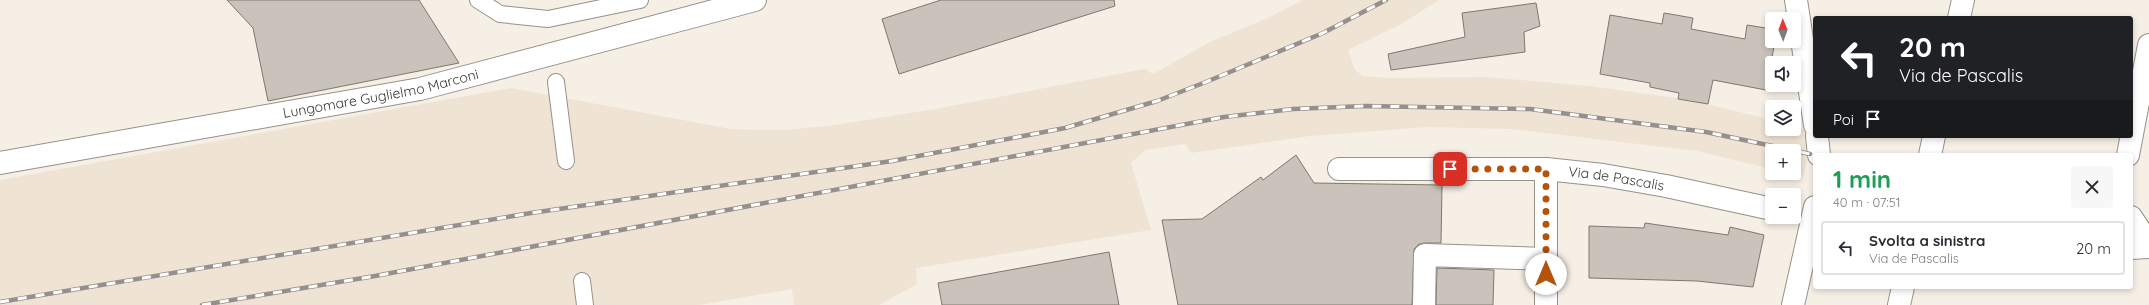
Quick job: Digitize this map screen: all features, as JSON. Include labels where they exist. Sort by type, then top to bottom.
[{"type":"street","name":"Lungomare Guglielmo Marconi","points":[[0,163],[420,89],[716,5],[755,0]]},
{"type":"street","points":[[1796,0],[1813,112]]},
{"type":"street","points":[[1959,16],[1963,0]]},
{"type":"street","points":[[2133,129],[2149,45]]},
{"type":"street","points":[[1816,138],[1819,153]]},
{"type":"street","points":[[1930,153],[1934,138]]},
{"type":"street","points":[[2128,153],[2131,138]]},
{"type":"street","name":"Via de Pascalis","points":[[1339,169],[1546,169],[1603,175],[1666,186],[1765,207]]},
{"type":"street","points":[[1546,169],[1546,305]]},
{"type":"street","points":[[1792,305],[1807,213]]},
{"type":"street","points":[[2133,220],[2143,235],[2149,239]]},
{"type":"street","points":[[2133,248],[2149,247]]},
{"type":"street","points":[[1424,305],[1425,255],[1546,259]]},
{"type":"street","points":[[1899,305],[1903,289]]},
{"type":"lane","points":[[478,0],[500,14],[549,23],[640,0]]},
{"type":"lane","points":[[556,82],[566,161]]},
{"type":"lane","points":[[582,281],[584,305]]},
{"type":"shaded area","points":[[1303,0],[1439,0],[1403,23],[1348,50],[1355,70],[1363,76],[1388,78],[1485,77],[1590,86],[1690,100],[1765,118],[1765,136],[1801,136],[1801,128],[1813,133],[1813,137],[1803,177],[1801,176],[1801,144],[1765,144],[1765,167],[1697,151],[1512,129],[1427,127],[1310,136],[1191,153],[1185,144],[1146,150],[1131,163],[1151,230],[916,268],[917,284],[879,305],[794,305],[792,289],[700,305],[0,305],[0,180],[511,88],[731,129],[782,130],[829,126],[941,108],[1144,69],[1153,74],[1210,42],[1270,17]]},
{"type":"building","points":[[227,0],[419,0],[459,63],[268,101],[253,28]]},
{"type":"building","points":[[941,0],[1114,0],[1115,6],[899,74],[882,19]]},
{"type":"building","points":[[1536,3],[1540,26],[1524,32],[1525,52],[1391,70],[1388,54],[1465,37],[1462,13]]},
{"type":"building","points":[[1664,13],[1693,18],[1691,29],[1745,39],[1747,25],[1765,28],[1765,48],[1774,48],[1772,56],[1765,56],[1765,90],[1713,80],[1708,104],[1678,99],[1679,93],[1650,87],[1650,83],[1600,74],[1610,15],[1662,24]]},
{"type":"building","points":[[1296,155],[1314,183],[1442,185],[1441,243],[1419,244],[1414,249],[1412,305],[1178,305],[1162,220],[1202,219],[1261,177],[1263,180]]},
{"type":"building","points":[[1645,223],[1728,235],[1730,227],[1764,235],[1753,287],[1697,281],[1589,278],[1589,226],[1644,228]]},
{"type":"building","points":[[1109,252],[1119,305],[942,305],[938,283]]},
{"type":"building","points":[[1437,268],[1494,270],[1493,305],[1436,305]]},
{"type":"railway","points":[[0,302],[531,213],[892,161],[1065,128],[1157,101],[1206,82],[1323,33],[1386,0]]},
{"type":"railway","points":[[202,305],[375,276],[1224,117],[1293,109],[1365,106],[1530,109],[1706,132],[1810,154]]},
{"type":"route","points":[[1450,169],[1546,169],[1546,274]]}]
